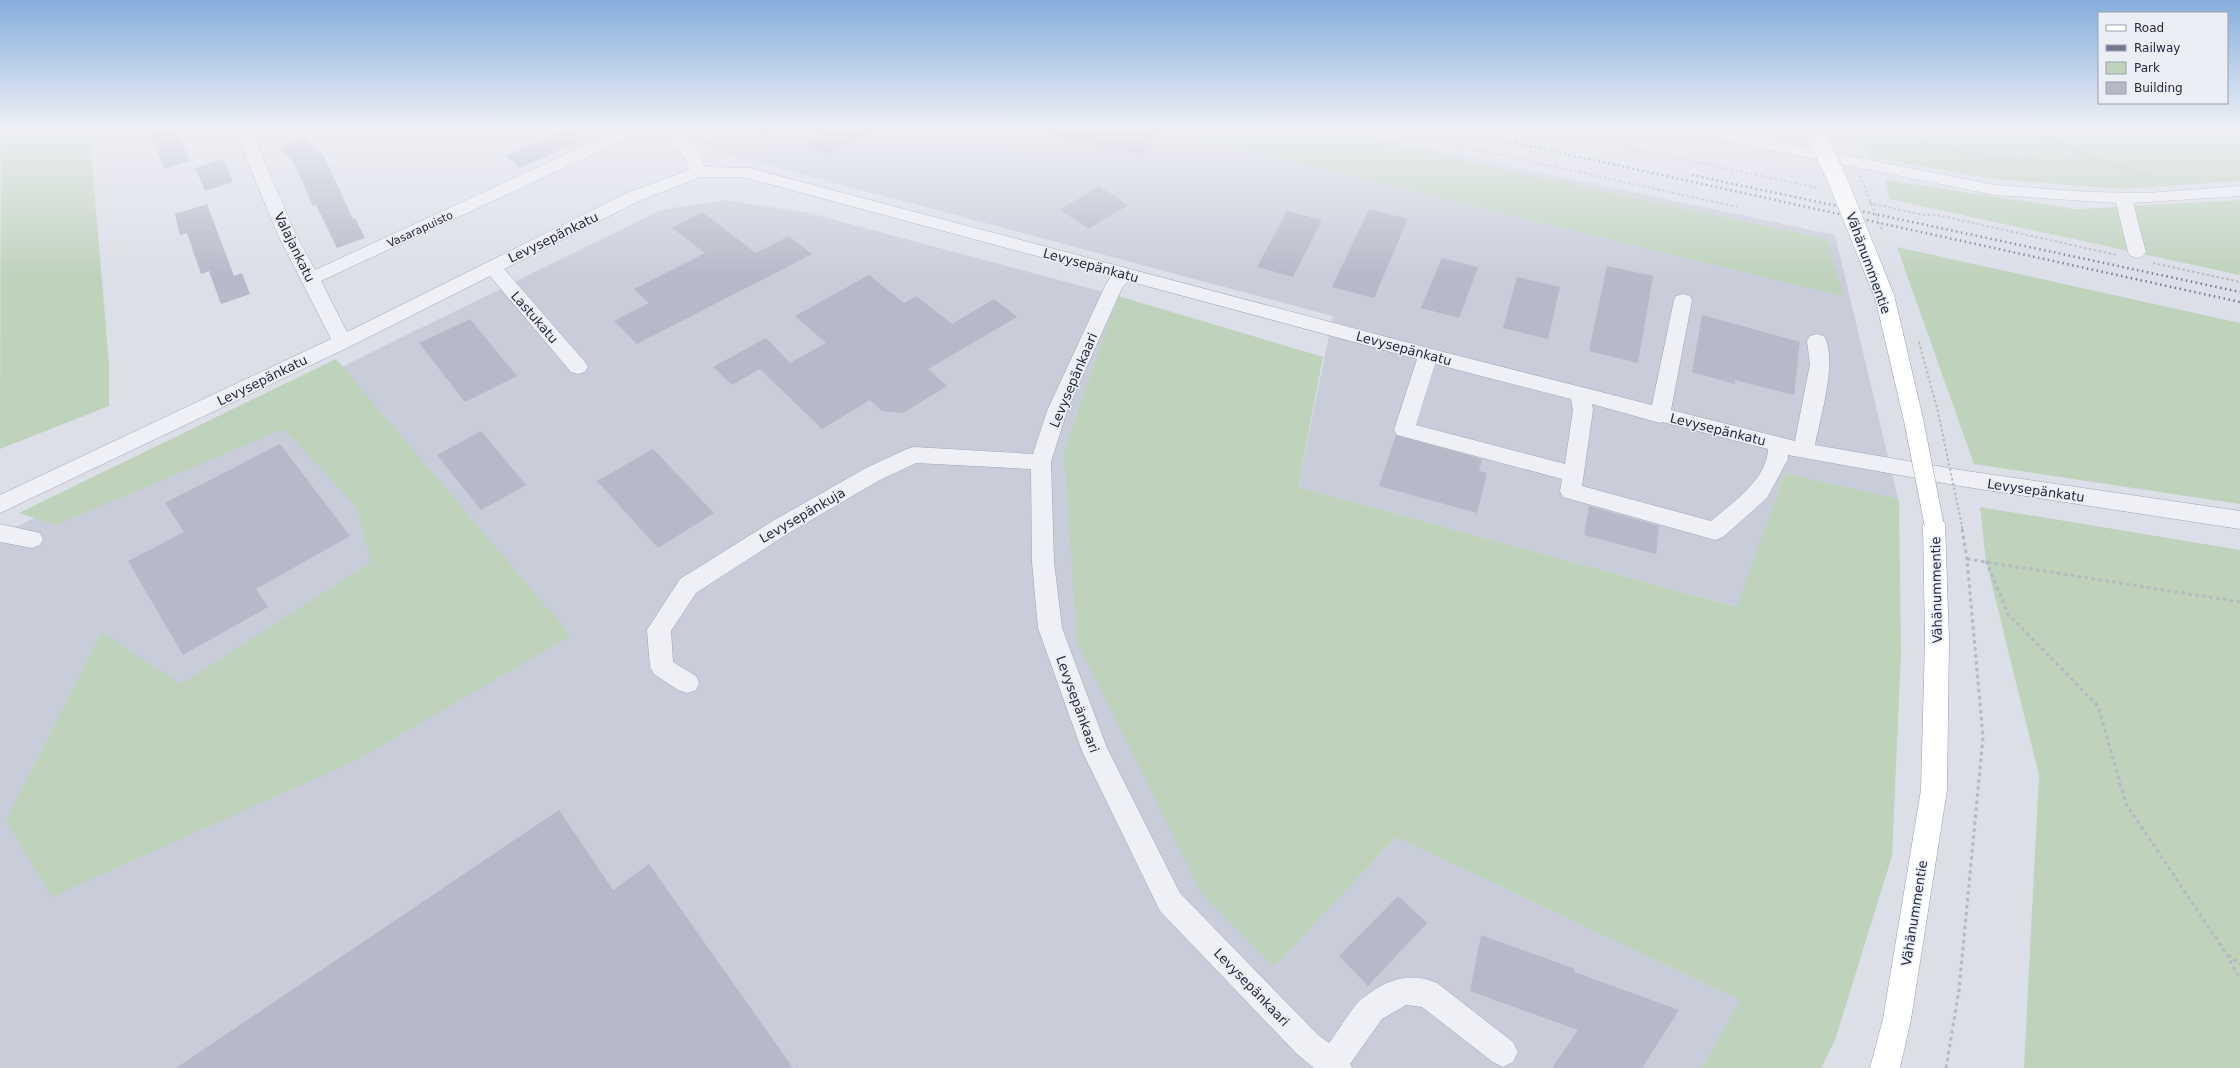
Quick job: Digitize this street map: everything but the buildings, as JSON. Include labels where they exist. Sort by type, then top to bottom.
[{"type":"main road","name":"Vähänummentie","points":[[1836,178],[1885,298],[1914,422],[1934,524],[1937,640],[1934,790],[1897,1019],[1885,1068]]},
{"type":"street","name":"Valajankatu","points":[[263,178],[287,235],[311,279],[342,342]]},
{"type":"street","name":"Vasarapuisto","points":[[311,279],[529,178]]},
{"type":"street","name":"Levysepänkatu","points":[[0,505],[342,342],[633,197],[683,178]]},
{"type":"street","name":"Levysepänkatu","points":[[765,178],[1660,416],[1804,451],[1960,478],[2240,520]]},
{"type":"street","points":[[1934,178],[1995,190],[2123,198],[2180,196],[2240,191]]},
{"type":"street","points":[[2123,198],[2130,254]]},
{"type":"street","name":"Lastukatu","points":[[492,267],[578,367]]},
{"type":"street","name":"Levysepänkaari","points":[[1122,274],[1114,286],[1057,412],[1041,462],[1043,562],[1050,628],[1095,752],[1170,902],[1307,1044],[1334,1066]]},
{"type":"street","points":[[1660,416],[1683,300]]},
{"type":"street","points":[[1804,451],[1820,364],[1817,341]]},
{"type":"street","points":[[1428,355],[1404,430],[1574,474]]},
{"type":"street","points":[[1580,394],[1583,410],[1571,491],[1715,531],[1759,492],[1778,459],[1778,444]]},
{"type":"street","name":"Levysepänkuja","points":[[687,683],[662,667],[659,630],[688,586],[779,528],[873,474],[914,455],[1041,462]]},
{"type":"street","points":[[0,533],[32,539]]},
{"type":"street","points":[[1334,1066],[1372,1009],[1403,991],[1427,994],[1503,1052]]},
{"type":"path","points":[[1605,178],[1737,207]]},
{"type":"path","points":[[1768,178],[1820,189]]},
{"type":"path","points":[[2149,178],[2180,196]]},
{"type":"path","points":[[1867,203],[1923,215],[1937,215],[2130,254]]},
{"type":"path","points":[[2151,263],[2240,282]]},
{"type":"path","points":[[1946,1068],[1959,990],[1983,737],[1967,559],[1962,526]]},
{"type":"path","points":[[1967,559],[2240,602]]},
{"type":"path","points":[[1986,561],[2008,614],[2098,706],[2126,804],[2226,954],[2240,979]]},
{"type":"path","points":[[2226,954],[2240,964]]},
{"type":"shaded area","points":[[816,178],[1565,178],[1835,235],[1898,499],[1785,473],[1738,607],[1298,487],[1333,316]]},
{"type":"shaded area","points":[[727,200],[813,214],[1118,296],[1064,451],[1274,967],[1396,837],[1740,1000],[1702,1068],[0,1068],[0,535],[661,210]]},
{"type":"green space","points":[[1,178],[93,178],[109,364],[109,406],[0,449]]},
{"type":"green space","points":[[1357,178],[1542,178],[1827,239],[1843,296]]},
{"type":"green space","points":[[1988,178],[2240,178],[2240,181],[2123,189]]},
{"type":"green space","points":[[1886,180],[2076,209],[2240,200],[2240,275],[1889,199]]},
{"type":"green space","points":[[1897,247],[2240,323],[2240,504],[1974,464]]},
{"type":"green space","points":[[1118,296],[1323,357],[1298,487],[1737,607],[1785,473],[1899,499],[1901,654],[1892,856],[1835,1040],[1821,1068],[1702,1068],[1740,1000],[1396,837],[1274,967],[1202,894],[1077,641],[1064,451]]},
{"type":"green space","points":[[336,359],[571,636],[357,760],[52,897],[6,821],[101,632],[181,684],[371,562],[357,508],[284,429],[56,525],[19,513]]},
{"type":"green space","points":[[1980,507],[2240,550],[2240,1068],[2024,1068],[2039,775],[1986,561]]},
{"type":"railway","points":[[1674,178],[2240,302]]},
{"type":"railway","points":[[1705,178],[2240,292]]}]
